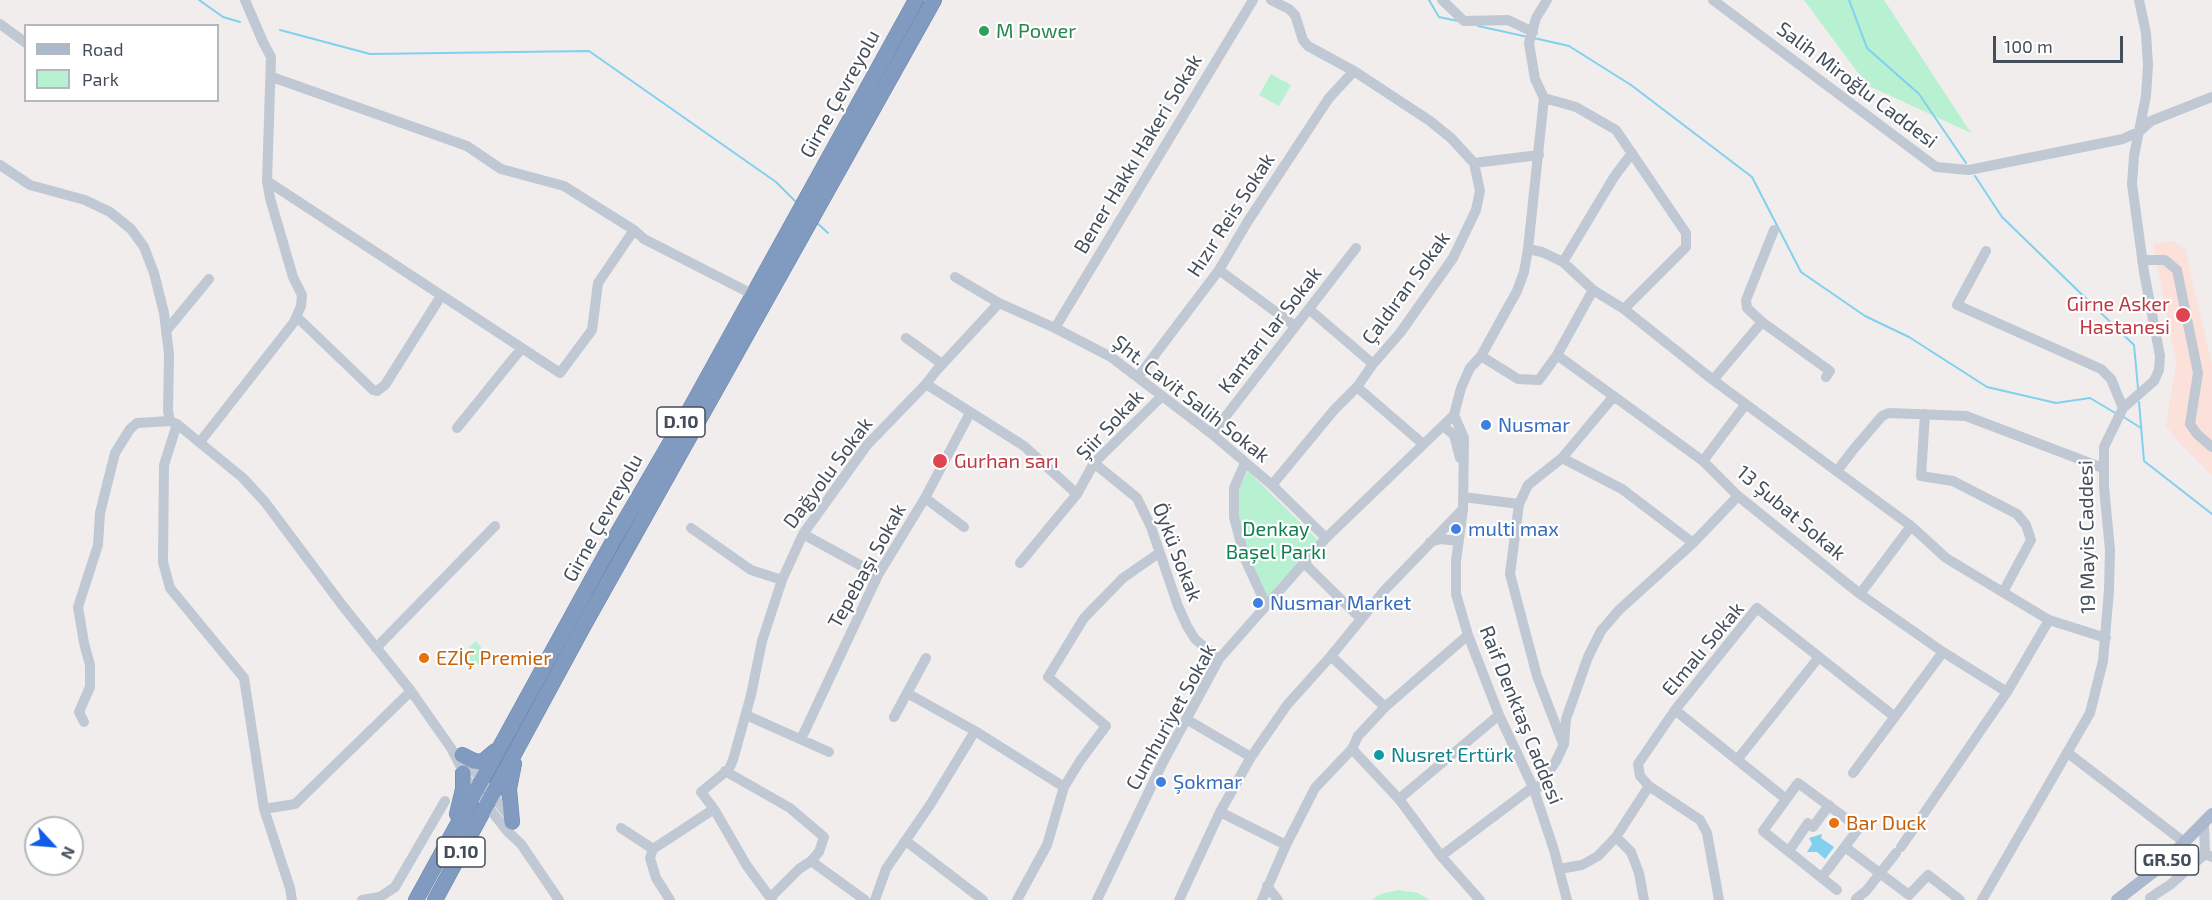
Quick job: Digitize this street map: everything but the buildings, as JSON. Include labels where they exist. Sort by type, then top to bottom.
[{"type":"highway","name":"Girne Çevreyolu","points":[[816,196],[916,0]]},
{"type":"highway","name":"Girne Çevreyolu","points":[[416,900],[479,786],[510,746],[816,196],[933,0]]},
{"type":"highway","name":"Girne Çevreyolu","points":[[435,900],[490,799],[510,746],[608,550],[752,294],[796,232]]},
{"type":"highway","points":[[457,752],[474,761],[482,762],[510,746]]},
{"type":"highway","points":[[510,746],[509,789],[512,822]]},
{"type":"highway","points":[[454,832],[463,789],[463,773]]},
{"type":"main road","name":"GR.50","points":[[2117,900],[2161,866],[2208,819]]},
{"type":"street","points":[[200,442],[297,317],[301,306],[302,295],[290,266],[267,181],[272,57],[245,0]]},
{"type":"street","name":"Bener Hakkı Hakeri Sokak","points":[[1055,328],[1253,0]]},
{"type":"street","points":[[1271,0],[1295,15],[1303,40],[1308,46],[1354,71],[1430,121],[1451,138],[1474,163],[1539,155]]},
{"type":"street","points":[[1442,0],[1458,18],[1464,21],[1508,20],[1533,32]]},
{"type":"street","points":[[1454,415],[1461,388],[1470,368],[1481,356],[1524,272],[1544,98],[1535,80],[1529,43],[1536,18],[1547,0]]},
{"type":"street","name":"Salih Miroğlu Caddesi","points":[[1713,0],[1936,167],[1970,170],[2123,139],[2151,121],[2212,97]]},
{"type":"street","points":[[2139,0],[2146,33],[2148,65],[2146,96],[2140,130]]},
{"type":"street","points":[[0,24],[24,42]]},
{"type":"street","name":"Hızır Reis Sokak","points":[[1138,376],[1220,270],[1248,221],[1329,98],[1354,71]]},
{"type":"street","points":[[272,77],[467,146],[501,169],[564,186],[634,230],[644,239],[752,294]]},
{"type":"street","points":[[1544,98],[1576,107],[1616,130],[1686,233],[1686,247],[1624,309]]},
{"type":"street","name":"19 Mayis Caddesi","points":[[1982,900],[2090,713],[2099,678],[2106,638],[2110,550],[2103,468],[2104,447],[2123,408],[2154,381],[2159,370],[2160,356],[2142,260],[2132,184],[2134,156],[2140,130]]},
{"type":"street","points":[[1563,262],[1614,177],[1632,153]]},
{"type":"street","name":"Çaldıran Sokak","points":[[1272,485],[1357,387],[1373,364],[1400,333],[1453,258],[1476,210],[1480,191],[1474,163]]},
{"type":"street","points":[[0,165],[30,185],[85,200],[110,212],[131,229],[144,247],[154,273],[164,312],[169,354],[168,411],[174,422],[243,478],[265,502],[457,752],[479,786],[512,822],[521,844],[559,900]]},
{"type":"street","points":[[267,181],[560,373],[592,330],[598,282],[634,230]]},
{"type":"street","points":[[1774,230],[1746,300],[1747,308],[1762,322],[1830,371],[1826,377]]},
{"type":"street","name":"Kantarı lar Sokak","points":[[1212,434],[1356,248]]},
{"type":"street","points":[[1528,249],[1542,252],[1563,262],[1593,290],[1624,309],[1745,405],[1911,526],[1946,558],[2049,620],[2106,638]]},
{"type":"street","points":[[1986,251],[1956,305],[2101,369],[2111,378],[2123,408]]},
{"type":"street","points":[[2142,260],[2165,260],[2177,270],[2198,373],[2190,424],[2197,434],[2212,447]]},
{"type":"street","points":[[1220,270],[1295,326]]},
{"type":"street","name":"Şht. Cavit Salih Sokak","points":[[955,277],[999,303],[1055,328],[1111,357],[1212,434],[1272,485],[1326,538]]},
{"type":"street","points":[[166,331],[209,279]]},
{"type":"street","points":[[1481,356],[1518,379],[1539,380],[1557,355],[1593,290]]},
{"type":"street","points":[[297,317],[373,390],[377,391],[385,385],[441,296]]},
{"type":"street","name":"Dağyolu Sokak","points":[[714,809],[701,792],[729,769],[733,760],[746,715],[762,640],[782,580],[803,534],[867,445],[999,303]]},
{"type":"street","points":[[1310,310],[1373,364]]},
{"type":"street","points":[[1713,380],[1762,322]]},
{"type":"street","points":[[906,338],[942,364]]},
{"type":"street","points":[[457,428],[521,349]]},
{"type":"street","name":"13 Şubat Sokak","points":[[1557,355],[1702,461],[1738,496],[1860,594],[1943,652],[2007,692]]},
{"type":"street","points":[[926,384],[1024,446],[1077,494]]},
{"type":"street","points":[[1357,387],[1423,444]]},
{"type":"street","points":[[1564,744],[1537,676],[1510,574],[1519,504],[1528,485],[1562,458],[1614,396]]},
{"type":"street","name":"Şiir Sokak","points":[[1020,563],[1077,494],[1094,463],[1161,397]]},
{"type":"street","points":[[1702,461],[1745,405]]},
{"type":"street","name":"Tepebaşı Sokak","points":[[801,739],[878,575],[926,498],[970,413]]},
{"type":"street","points":[[1837,471],[1882,417],[1889,413],[1966,416],[2103,468]]},
{"type":"street","points":[[1925,414],[1921,476],[1953,482],[2017,514],[2026,525],[2031,540],[2003,592]]},
{"type":"street","name":"Cumhuriyet Sokak","points":[[1097,900],[1186,719],[1219,659],[1326,538],[1454,415]]},
{"type":"street","name":"Raif Denktaş Caddesi","points":[[1454,415],[1464,438],[1463,497],[1456,561],[1456,594],[1468,635],[1498,715],[1533,787],[1567,900]]},
{"type":"street","points":[[84,722],[79,712],[90,687],[90,665],[78,607],[98,545],[100,513],[115,453],[130,429],[137,423],[174,422]]},
{"type":"street","points":[[174,422],[164,465],[163,562],[170,588],[244,678],[264,809],[292,900]]},
{"type":"street","name":"Raif Denktaş Caddesi","points":[[1443,426],[1454,435],[1463,469]]},
{"type":"street","points":[[1562,458],[1622,489],[1693,543]]},
{"type":"street","name":"Öykü Sokak","points":[[1094,463],[1137,498],[1151,527],[1158,553],[1187,626],[1195,639],[1219,659]]},
{"type":"street","points":[[1245,463],[1234,488],[1234,517],[1245,559],[1266,605]]},
{"type":"street","points":[[1441,856],[1533,787],[1539,787],[1564,744],[1566,719],[1588,657],[1601,631],[1630,599],[1693,543],[1738,496]]},
{"type":"street","points":[[1463,497],[1519,504]]},
{"type":"street","points":[[926,498],[964,526]]},
{"type":"street","points":[[1179,900],[1220,812],[1251,757],[1287,705],[1384,591],[1462,509]]},
{"type":"street","points":[[376,648],[495,526]]},
{"type":"street","points":[[1860,594],[1911,526]]},
{"type":"street","points":[[691,528],[751,570],[782,580]]},
{"type":"street","points":[[803,534],[878,575]]},
{"type":"street","points":[[1430,542],[1441,539],[1458,541]]},
{"type":"street","points":[[1017,900],[1047,845],[1065,787],[1080,761],[1106,726],[1048,677],[1084,618],[1123,578],[1158,553]]},
{"type":"street","points":[[1304,563],[1361,619]]},
{"type":"street","name":"Elmalı Sokak","points":[[1649,786],[1640,776],[1638,764],[1675,710],[1757,608],[1895,717]]},
{"type":"street","points":[[1856,899],[1881,874],[1898,850],[2007,692],[2049,620]]},
{"type":"street","points":[[1262,900],[1286,845],[1315,788],[1352,749],[1358,736],[1385,707],[1468,635]]},
{"type":"street","points":[[1853,773],[1943,652]]},
{"type":"street","points":[[1331,656],[1385,707]]},
{"type":"street","points":[[1737,760],[1820,657]]},
{"type":"street","points":[[894,717],[926,658]]},
{"type":"street","points":[[264,809],[295,804],[411,691]]},
{"type":"street","points":[[907,693],[975,731],[1065,787]]},
{"type":"street","points":[[1675,710],[1781,795]]},
{"type":"street","points":[[746,715],[829,752]]},
{"type":"street","points":[[1399,799],[1498,715]]},
{"type":"street","points":[[1186,719],[1251,757]]},
{"type":"street","points":[[875,900],[886,869],[930,805],[975,731]]},
{"type":"street","points":[[1352,749],[1399,799],[1441,856],[1480,900]]},
{"type":"street","points":[[457,752],[463,773],[479,786]]},
{"type":"street","points":[[2068,753],[2184,842]]},
{"type":"street","points":[[670,900],[656,878],[650,858],[653,849],[714,809],[747,866],[772,899],[799,869],[819,852],[824,837],[790,808],[725,771]]},
{"type":"street","points":[[1822,877],[1859,828],[1798,783],[1763,831],[1837,890]]},
{"type":"street","points":[[1559,869],[1582,865],[1598,856],[1616,837],[1649,786],[1700,820],[1707,833],[1720,899]]},
{"type":"street","points":[[490,799],[507,831],[521,844]]},
{"type":"street","points":[[362,900],[380,897],[395,887],[445,801]]},
{"type":"street","points":[[1789,851],[1808,824],[1813,827],[1829,805]]},
{"type":"street","points":[[1220,812],[1286,845]]},
{"type":"street","points":[[2152,900],[2150,898],[2208,856],[2208,819]]},
{"type":"street","points":[[621,828],[653,849]]},
{"type":"street","points":[[1616,837],[1631,852],[1639,873],[1644,900]]},
{"type":"street","points":[[906,841],[983,900]]},
{"type":"street","points":[[1845,847],[1907,897],[1928,874],[1960,900]]},
{"type":"street","points":[[811,861],[865,900]]},
{"type":"street","points":[[1267,886],[1278,900]]},
{"type":"shaded area","name":"Girne Asker Hastanesi","points":[[2173,241],[2185,249],[2212,364],[2212,475],[2166,426],[2176,363],[2153,244]]},
{"type":"green space","points":[[1804,0],[1884,0],[1971,133],[1867,85]]},
{"type":"green space","points":[[1271,74],[1291,85],[1279,106],[1259,95]]},
{"type":"green space","name":"Denkay Başel Parkı","points":[[1248,471],[1318,540],[1267,597],[1250,562],[1237,519],[1237,492]]},
{"type":"green space","points":[[476,641],[487,655],[480,665],[470,662],[469,647]]},
{"type":"green space","points":[[1398,890],[1418,893],[1430,900],[1371,900],[1381,894]]},
{"type":"water","points":[[1822,834],[1821,838],[1834,847],[1825,859],[1817,852],[1807,852],[1812,844],[1809,838]]},
{"type":"waterway","points":[[199,0],[223,17],[240,22]]},
{"type":"waterway","points":[[1429,0],[1439,17],[1458,21]]},
{"type":"waterway","points":[[1849,0],[1867,48],[1919,94],[1966,163]]},
{"type":"waterway","points":[[1478,26],[1528,37]]},
{"type":"waterway","points":[[280,30],[370,54],[589,51],[776,182],[797,203]]},
{"type":"waterway","points":[[1534,38],[1569,46],[1631,85],[1752,177],[1801,272],[1865,316],[1909,337],[1987,387],[2056,403],[2090,398],[2117,414]]},
{"type":"waterway","points":[[1975,176],[2002,217],[2134,345],[2138,388]]},
{"type":"waterway","points":[[816,222],[828,233]]},
{"type":"waterway","points":[[2139,402],[2144,461],[2212,514]]},
{"type":"waterway","points":[[2122,416],[2141,428]]},
{"type":"place","name":"M Power","points":[[984,31]]},
{"type":"place","name":"Girne Asker Hastanesi","points":[[2183,315]]},
{"type":"place","name":"Nusmar","points":[[1486,425]]},
{"type":"place","name":"Gurhan sarı","points":[[940,461]]},
{"type":"place","name":"multi max","points":[[1456,529]]},
{"type":"place","name":"Nusmar Market","points":[[1258,603]]},
{"type":"place","name":"EZİÇ Premier","points":[[424,658]]},
{"type":"place","name":"Nusret Ertürk","points":[[1379,755]]},
{"type":"place","name":"Şokmar","points":[[1161,782]]},
{"type":"place","name":"Bar Duck","points":[[1834,823]]}]
